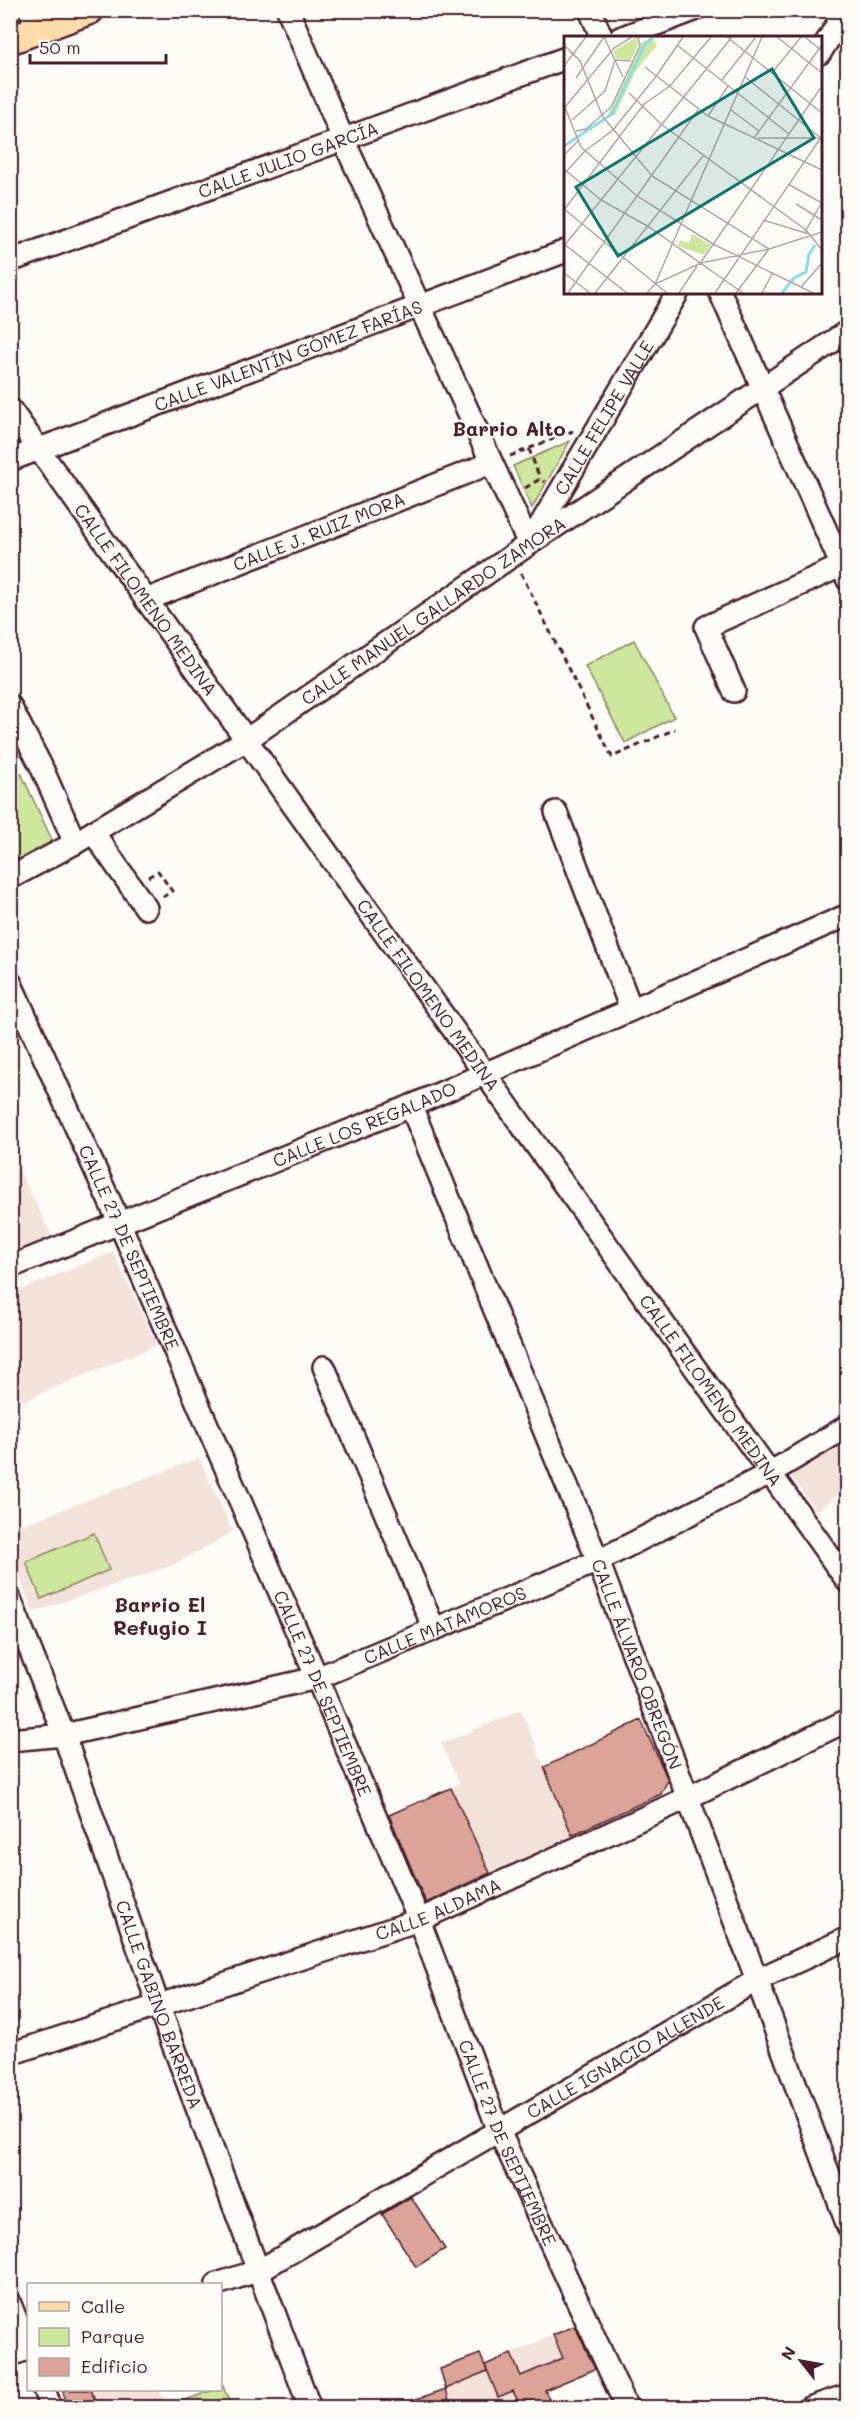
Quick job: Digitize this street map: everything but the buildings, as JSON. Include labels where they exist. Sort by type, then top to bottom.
[{"type":"main road","points":[[10,40],[34,20],[90,10]]},
{"type":"street","points":[[288,10],[343,139],[507,497],[521,550]]},
{"type":"street","points":[[590,10],[601,36]]},
{"type":"street","points":[[625,36],[694,10]]},
{"type":"street","points":[[822,50],[846,10]]},
{"type":"street","name":"CALLE JULIO GARCÍA","points":[[10,261],[564,59]]},
{"type":"street","name":"CALLE VALENTÍN GÓMEZ FARÍAS","points":[[10,460],[564,252]]},
{"type":"street","name":"CALLE FELIPE VALLE","points":[[521,550],[561,490],[677,294]]},
{"type":"street","points":[[721,294],[844,573],[706,627],[734,691]]},
{"type":"street","name":"CALLE MANUEL GALLARDO ZAMORA","points":[[10,878],[84,837],[246,740],[521,550],[848,331]]},
{"type":"street","name":"CALLE FILOMENO MEDINA","points":[[10,409],[848,1582]]},
{"type":"street","name":"CALLE J. RUIZ MORA","points":[[146,600],[491,464]]},
{"type":"street","points":[[10,706],[16,733],[41,766],[84,837],[146,908]]},
{"type":"street","points":[[556,812],[632,1009]]},
{"type":"street","name":"CALLE LOS REGALADO","points":[[10,1267],[411,1106],[848,915]]},
{"type":"street","name":"CALLE 27 DE SEPTIEMBRE","points":[[10,982],[119,1222],[317,1678],[419,1920],[499,2131],[627,2408]]},
{"type":"street","name":"CALLE ÁLVARO OBREGÓN","points":[[411,1106],[598,1561],[687,1798],[842,2196],[848,2226]]},
{"type":"street","points":[[324,1367],[434,1629]]},
{"type":"street","name":"CALLE MATAMOROS","points":[[10,1740],[64,1735],[317,1678],[598,1561],[770,1473],[848,1426]]},
{"type":"street","name":"CALLE GABINO BARREDA","points":[[10,1599],[64,1735],[159,2007],[260,2270],[310,2408]]},
{"type":"street","name":"CALLE ALDAMA","points":[[10,2054],[419,1920],[687,1798],[848,1720]]},
{"type":"street","name":"CALLE IGNACIO ALLENDE","points":[[220,2283],[260,2270],[757,1980],[848,1938]]},
{"type":"street","points":[[10,2304],[27,2346]]},
{"type":"street","points":[[10,2355],[27,2349]]},
{"type":"street","points":[[44,2391],[51,2408]]},
{"type":"street","points":[[809,2408],[848,2395]]},
{"type":"path","points":[[491,464],[603,419]]},
{"type":"path","points":[[529,449],[540,479],[561,490]]},
{"type":"path","points":[[507,497],[540,479]]},
{"type":"path","points":[[521,550],[612,757],[675,729]]},
{"type":"shaded area","points":[[10,1152],[54,1240],[10,1257]]},
{"type":"shaded area","points":[[113,1252],[157,1345],[11,1406],[11,1294]]},
{"type":"shaded area","points":[[847,1435],[847,1489],[816,1511],[788,1472]]},
{"type":"shaded area","points":[[199,1458],[233,1532],[171,1566],[33,1612],[11,1554],[11,1529]]},
{"type":"shaded area","points":[[521,1710],[572,1835],[491,1874],[451,1788],[459,1783],[441,1744]]},
{"type":"shaded area","points":[[582,2323],[601,2366],[545,2390],[552,2407],[390,2408],[445,2389],[440,2369],[479,2354],[485,2365]]},
{"type":"shaded area","points":[[223,2386],[231,2407],[167,2407],[210,2391],[222,2391]]},
{"type":"shaded area","points":[[62,2391],[159,2391],[167,2407],[69,2407]]},
{"type":"green space","points":[[570,441],[532,508],[513,466]]},
{"type":"green space","points":[[634,640],[674,717],[625,743],[585,666]]},
{"type":"green space","points":[[21,773],[52,840],[47,850],[11,865],[10,777]]},
{"type":"green space","points":[[94,1533],[109,1570],[41,1599],[26,1562]]},
{"type":"green space","points":[[222,2387],[231,2407],[166,2407],[210,2391],[222,2391]]},
{"type":"district","name":"Barrio Alto","points":[[509,428]]},
{"type":"district","name":"Barrio El Refugio I","points":[[160,1616]]}]
